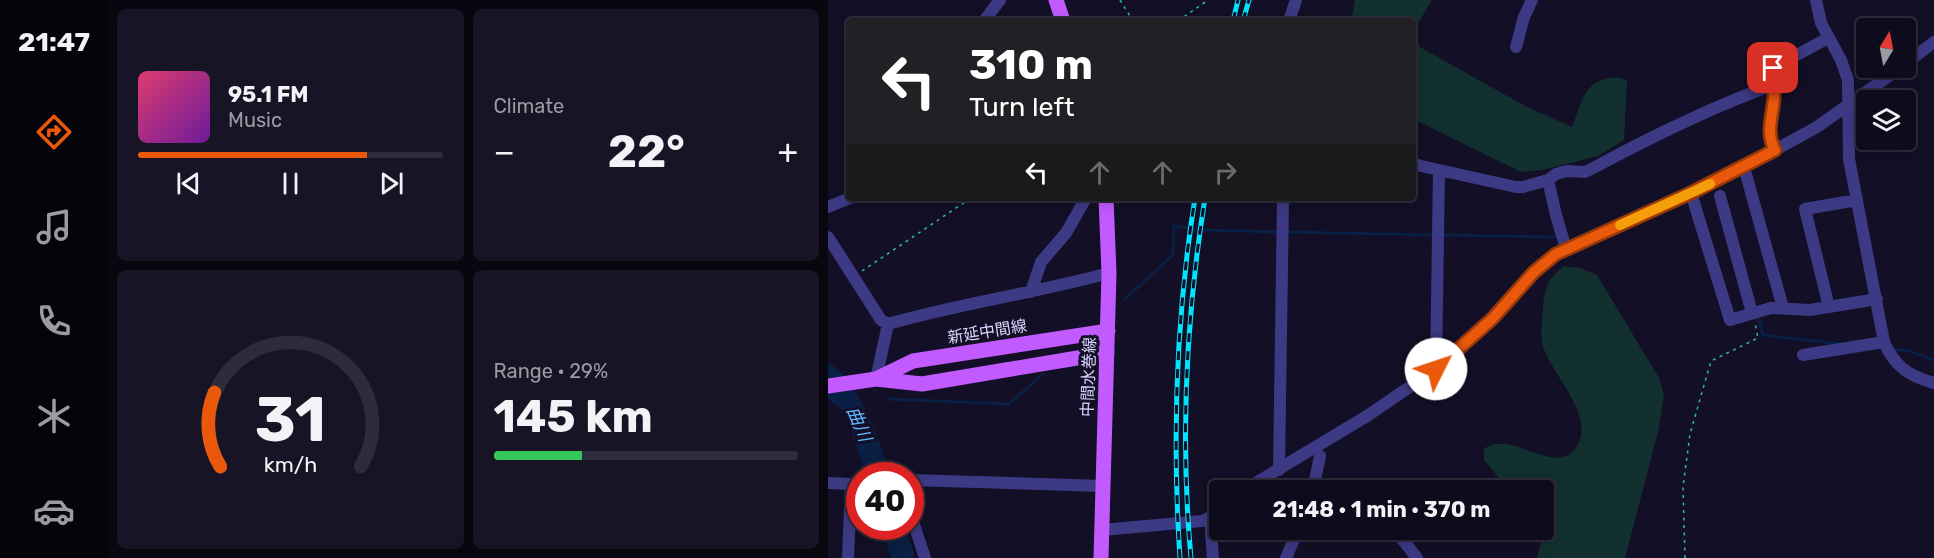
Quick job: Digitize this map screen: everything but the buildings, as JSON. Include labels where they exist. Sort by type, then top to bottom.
[{"type":"main road","points":[[1056,0],[1062,18]]},
{"type":"main road","name":"中間水巻線","points":[[1101,558],[1109,273],[1106,201]]},
{"type":"main road","name":"新延中間線","points":[[876,379],[913,361],[1108,331]]},
{"type":"main road","name":"新延中間線","points":[[828,386],[876,379],[922,384],[1107,353]]},
{"type":"street","points":[[986,18],[1000,0]]},
{"type":"street","points":[[1290,18],[1296,0]]},
{"type":"street","points":[[1516,48],[1524,17],[1532,0]]},
{"type":"street","points":[[1816,0],[1821,22],[1841,60],[1848,80],[1849,159],[1884,342],[1893,360],[1905,372],[1934,383]]},
{"type":"street","points":[[1775,150],[1770,142],[1774,99],[1773,68],[1828,38]]},
{"type":"street","points":[[1916,56],[1934,42]]},
{"type":"street","points":[[1262,480],[1402,394],[1436,369],[1493,318],[1534,272],[1566,249],[1744,167],[1817,127],[1886,78]]},
{"type":"street","points":[[1416,164],[1523,187],[1548,180],[1556,174],[1567,171],[1585,172],[1596,168],[1680,125],[1773,85]]},
{"type":"street","points":[[1744,167],[1783,308]]},
{"type":"street","points":[[1436,369],[1439,170]]},
{"type":"street","points":[[1548,180],[1566,249]]},
{"type":"street","points":[[1691,193],[1730,320],[1771,308],[1810,310],[1877,299]]},
{"type":"street","points":[[1720,196],[1752,313]]},
{"type":"street","points":[[828,207],[846,200]]},
{"type":"street","points":[[1829,307],[1805,209],[1857,200]]},
{"type":"street","points":[[1031,292],[1041,262],[1066,233],[1084,201]]},
{"type":"street","points":[[1279,470],[1283,201]]},
{"type":"street","points":[[828,237],[881,320],[888,324],[942,309],[1031,292],[1109,273]]},
{"type":"street","points":[[876,379],[888,324]]},
{"type":"street","points":[[1803,355],[1884,342]]},
{"type":"street","points":[[1315,480],[1320,456]]},
{"type":"street","points":[[924,480],[1104,486]]},
{"type":"street","points":[[828,483],[846,483]]},
{"type":"street","points":[[1102,530],[1188,523],[1209,519]]},
{"type":"street","points":[[848,558],[850,540]]},
{"type":"street","points":[[919,540],[925,558]]},
{"type":"street","points":[[1213,558],[1214,540]]},
{"type":"street","points":[[1286,558],[1294,540]]},
{"type":"street","points":[[1403,540],[1417,558]]},
{"type":"path","points":[[1119,0],[1131,18]]},
{"type":"path","points":[[1182,18],[1208,0]]},
{"type":"path","points":[[852,277],[966,201]]},
{"type":"path","points":[[1685,558],[1683,487],[1690,434],[1711,361],[1758,338],[1752,313]]},
{"type":"green space","points":[[1355,0],[1432,0],[1416,27],[1416,18],[1352,18]]},
{"type":"green space","points":[[1416,39],[1420,47],[1525,106],[1572,127],[1583,98],[1591,86],[1611,78],[1618,77],[1627,80],[1624,140],[1598,156],[1543,170],[1521,172],[1416,120]]},
{"type":"green space","points":[[1564,266],[1580,268],[1597,275],[1659,378],[1664,395],[1659,428],[1625,558],[1537,558],[1542,540],[1554,540],[1554,480],[1501,480],[1484,460],[1484,449],[1494,444],[1506,444],[1554,458],[1565,456],[1574,450],[1580,438],[1581,425],[1578,411],[1543,346],[1544,302],[1546,290],[1554,275]]},
{"type":"water","name":"曲川","points":[[828,363],[838,370],[858,395],[887,462],[862,462],[845,412],[828,399]]},
{"type":"water","points":[[885,540],[910,540],[915,558],[891,558]]},
{"type":"waterway","points":[[1124,300],[1173,255],[1174,226],[1204,230],[1279,232]]},
{"type":"waterway","points":[[1286,232],[1435,235]]},
{"type":"waterway","points":[[1442,235],[1554,237]]},
{"type":"waterway","points":[[1758,316],[1763,335],[1841,344]]},
{"type":"waterway","points":[[1892,349],[1909,351],[1934,360]]},
{"type":"waterway","points":[[888,399],[1009,404],[1043,374]]},
{"type":"railway","points":[[1234,18],[1238,0]]},
{"type":"railway","points":[[1244,18],[1249,0]]},
{"type":"railway","points":[[1180,558],[1176,468],[1177,378],[1184,288],[1195,201]]},
{"type":"railway","points":[[1191,558],[1186,468],[1187,378],[1193,288],[1205,201]]},
{"type":"slow traffic","points":[[1620,225],[1710,184]]},
{"type":"route","points":[[1436,369],[1493,318],[1534,272],[1556,254],[1691,193],[1775,150],[1770,142],[1775,89],[1773,68]]}]
